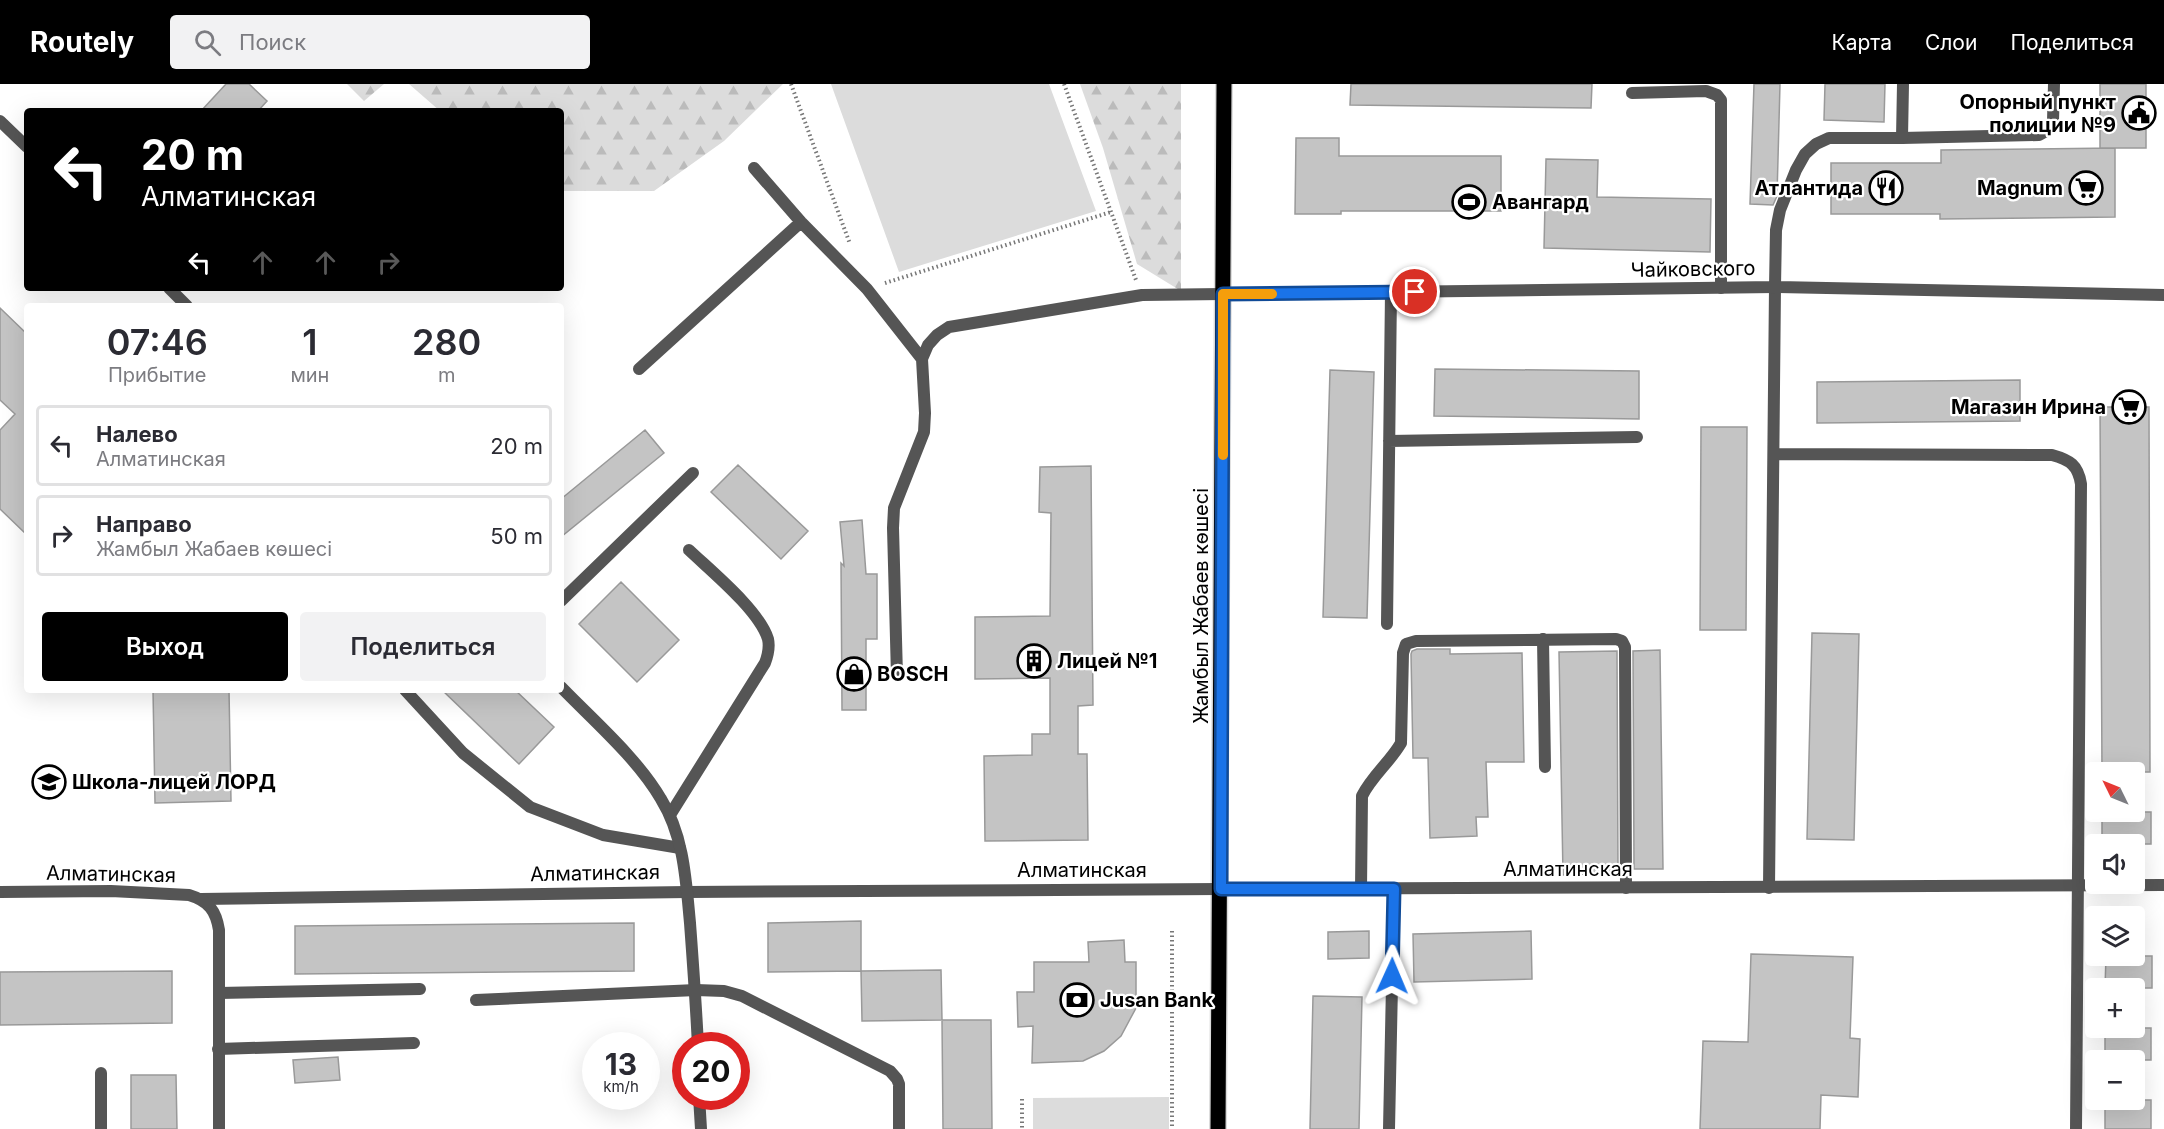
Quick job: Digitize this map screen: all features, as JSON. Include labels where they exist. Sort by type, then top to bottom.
[{"type":"main road","name":"Жамбыл Жабаев көшесі","points":[[1218,1129],[1224,84]]},
{"type":"street","points":[[1902,138],[1903,84]]},
{"type":"street","points":[[1769,888],[1775,287],[1776,230],[1780,210],[1805,154],[1816,144],[1829,138],[2039,135],[2048,130],[2053,121],[2054,84]]},
{"type":"street","points":[[1632,93],[1706,91],[1718,95],[1720,100],[1721,288]]},
{"type":"street","points":[[0,121],[24,144]]},
{"type":"street","points":[[754,168],[801,222],[867,289],[922,359],[924,432],[894,508],[897,676]]},
{"type":"street","points":[[639,369],[801,222]]},
{"type":"street","name":"Чайковского","points":[[922,359],[928,345],[937,334],[949,327],[1142,295],[1775,287],[2164,294]]},
{"type":"street","points":[[173,291],[184,303]]},
{"type":"street","points":[[1387,624],[1391,292]]},
{"type":"street","points":[[1389,441],[1637,437]]},
{"type":"street","points":[[1774,453],[2052,455],[2064,458],[2080,473],[2076,1129]]},
{"type":"street","points":[[564,598],[693,473]]},
{"type":"street","points":[[670,815],[765,663],[769,648],[764,632],[751,612],[689,550]]},
{"type":"street","points":[[1544,639],[1545,767]]},
{"type":"street","points":[[1360,889],[1362,796],[1366,787],[1396,753],[1401,743],[1403,653],[1406,644],[1416,641],[1544,639],[1616,639],[1624,643],[1626,888]]},
{"type":"street","points":[[564,690],[631,760],[661,798],[670,815],[680,848],[687,892],[698,1032]]},
{"type":"street","points":[[408,693],[463,753],[530,807],[603,835],[680,848]]},
{"type":"street","name":"Алматинская","points":[[0,892],[111,891],[189,895],[201,899],[687,892],[2164,885]]},
{"type":"street","points":[[1389,1129],[1394,889]]},
{"type":"street","points":[[201,899],[213,908],[219,930],[219,1129]]},
{"type":"street","points":[[219,993],[420,989]]},
{"type":"street","points":[[476,999],[696,990],[733,993],[748,998],[886,1068],[894,1075],[898,1084],[899,1129]]},
{"type":"street","points":[[218,1049],[414,1043]]},
{"type":"street","points":[[101,1073],[101,1129]]},
{"type":"street","points":[[699,1110],[700,1129]]},
{"type":"path","points":[[791,84],[851,246]]},
{"type":"path","points":[[1064,84],[1142,295]]},
{"type":"path","points":[[867,289],[1111,212]]},
{"type":"path","points":[[1172,931],[1172,1129]]},
{"type":"path","points":[[1022,1099],[1022,1129]]},
{"type":"green space","points":[[347,84],[384,84],[364,101]]},
{"type":"green space","points":[[409,84],[783,84],[724,141],[654,191],[564,191],[564,108],[437,108]]},
{"type":"green space","points":[[831,84],[1049,84],[1096,211],[899,272]]},
{"type":"green space","points":[[1080,84],[1181,84],[1181,291],[1137,264],[1103,148]]},
{"type":"green space","points":[[1169,1097],[1169,1129],[1033,1129],[1033,1098]]},
{"type":"building","points":[[226,84],[249,84],[267,101],[261,108],[204,108]]},
{"type":"building","points":[[1351,84],[1592,84],[1591,108],[1350,105]]},
{"type":"building","points":[[1754,84],[1780,84],[1777,196],[1773,205],[1750,204]]},
{"type":"building","points":[[1825,84],[1885,84],[1884,122],[1824,120]]},
{"type":"building","points":[[2100,84],[2146,84],[2146,148],[2100,148]]},
{"type":"building","points":[[1296,138],[1339,138],[1339,156],[1501,156],[1501,211],[1341,211],[1341,214],[1295,214]]},
{"type":"building","points":[[2115,148],[2115,217],[1940,219],[1940,214],[1831,214],[1831,163],[1941,163],[1941,150]]},
{"type":"building","points":[[1546,159],[1598,160],[1597,197],[1711,199],[1710,252],[1544,248]]},
{"type":"building","points":[[0,308],[24,331],[24,532],[0,509],[0,430],[15,414],[0,400]]},
{"type":"building","points":[[1435,369],[1639,371],[1639,419],[1434,416]]},
{"type":"building","points":[[1330,370],[1374,372],[1367,618],[1323,617]]},
{"type":"building","points":[[2020,380],[2020,421],[1817,423],[1817,382]]},
{"type":"building","points":[[2100,407],[2149,407],[2150,772],[2145,772],[2145,762],[2102,762]]},
{"type":"building","points":[[1701,427],[1747,427],[1746,630],[1700,630]]},
{"type":"building","points":[[645,430],[664,453],[564,535],[564,497]]},
{"type":"building","points":[[738,465],[808,531],[781,559],[711,492]]},
{"type":"building","name":"Лицей №1","points":[[1091,466],[1093,705],[1078,706],[1078,754],[1087,754],[1088,840],[985,841],[984,756],[1032,755],[1032,734],[1050,734],[1050,678],[975,679],[975,617],[1050,616],[1051,513],[1039,512],[1040,467]]},
{"type":"building","name":"BOSCH","points":[[862,520],[866,574],[877,574],[877,639],[866,639],[866,710],[842,710],[841,563],[844,566],[840,522]]},
{"type":"building","points":[[621,582],[679,640],[637,682],[579,624]]},
{"type":"building","points":[[1812,633],[1859,634],[1854,840],[1807,839]]},
{"type":"building","points":[[1417,649],[1450,649],[1450,654],[1522,653],[1524,762],[1486,762],[1488,817],[1476,817],[1477,836],[1430,838],[1428,758],[1413,758],[1411,654]]},
{"type":"building","points":[[1660,650],[1663,869],[1634,869],[1633,651]]},
{"type":"building","points":[[1617,651],[1618,870],[1611,870],[1611,873],[1563,875],[1559,652]]},
{"type":"building","points":[[153,693],[229,693],[231,801],[155,803]]},
{"type":"building","points":[[445,693],[518,693],[554,727],[519,764]]},
{"type":"building","points":[[2145,812],[2151,812],[2151,844],[2145,844],[2145,834],[2102,834],[2102,822],[2145,822]]},
{"type":"building","points":[[861,921],[861,971],[768,972],[768,923]]},
{"type":"building","points":[[634,923],[634,971],[295,974],[295,926]]},
{"type":"building","points":[[1369,931],[1369,958],[1328,959],[1328,932]]},
{"type":"building","points":[[1531,931],[1532,979],[1414,982],[1413,934]]},
{"type":"building","name":"Jusan Bank","points":[[1124,940],[1125,962],[1136,962],[1136,1008],[1121,1036],[1104,1051],[1083,1061],[1032,1063],[1033,1026],[1018,1027],[1017,992],[1034,992],[1034,962],[1089,962],[1088,942]]},
{"type":"building","points":[[1751,954],[1853,957],[1850,1038],[1860,1039],[1858,1097],[1821,1095],[1820,1129],[1700,1129],[1703,1041],[1748,1042]]},
{"type":"building","points":[[2145,956],[2152,956],[2152,988],[2145,988],[2145,978],[2105,978],[2106,966],[2145,966]]},
{"type":"building","points":[[941,970],[942,1020],[862,1021],[861,971]]},
{"type":"building","points":[[172,971],[172,1023],[0,1025],[0,972]]},
{"type":"building","points":[[1313,996],[1362,997],[1359,1129],[1310,1129]]},
{"type":"building","points":[[942,1020],[991,1020],[992,1129],[943,1129]]},
{"type":"building","points":[[2145,1028],[2151,1028],[2151,1060],[2145,1060],[2145,1050],[2105,1050],[2105,1038],[2145,1038]]},
{"type":"building","points":[[338,1057],[340,1080],[295,1083],[293,1060]]},
{"type":"building","points":[[131,1075],[176,1075],[177,1129],[131,1129]]},
{"type":"building","points":[[2145,1100],[2151,1100],[2151,1129],[2105,1129],[2105,1110],[2145,1110]]},
{"type":"slow traffic","points":[[1223,455],[1223,294],[1272,294]]},
{"type":"place","name":"Опорный пункт полиции №9","points":[[2139,113]]},
{"type":"place","name":"Атлантида","points":[[1886,188]]},
{"type":"place","name":"Magnum","points":[[2086,188]]},
{"type":"place","name":"Авангард","points":[[1469,202]]},
{"type":"place","name":"Магазин Ирина","points":[[2129,407]]},
{"type":"place","name":"Лицей №1","points":[[1034,661]]},
{"type":"place","name":"BOSCH","points":[[854,674]]},
{"type":"place","name":"Школа-лицей ЛОРД","points":[[49,782]]},
{"type":"place","name":"Jusan Bank","points":[[1077,1000]]},
{"type":"route","points":[[1392,976],[1394,889],[1221,889],[1223,294],[1415,292]]}]
